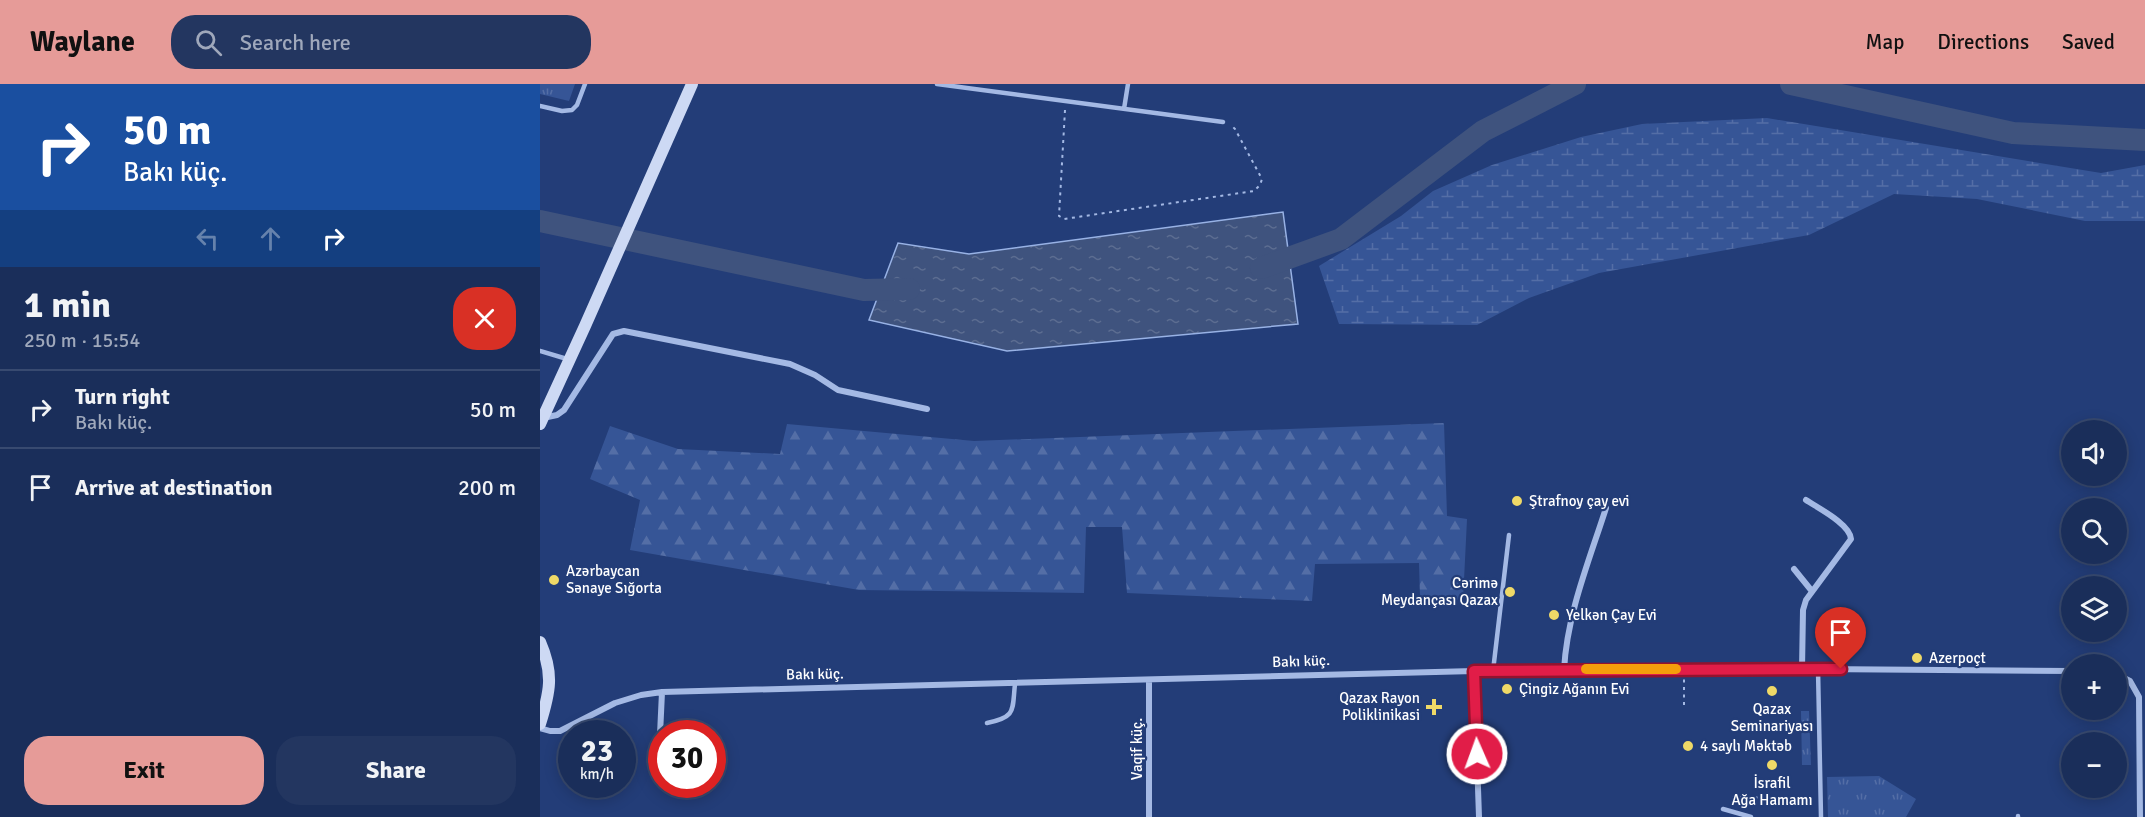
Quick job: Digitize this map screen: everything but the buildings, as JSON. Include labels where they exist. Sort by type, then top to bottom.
[{"type":"main road","points":[[541,421],[692,84]]},
{"type":"main road","name":"Bakı küç.","points":[[540,726],[550,686],[549,668],[541,646]]},
{"type":"street","points":[[541,421],[564,410],[613,334],[624,331],[790,364],[815,375],[838,390],[927,409]]},
{"type":"street","points":[[1802,669],[1803,610],[1811,590],[1849,544],[1851,533],[1845,526],[1806,500]]},
{"type":"street","points":[[1564,670],[1572,616],[1606,508]]},
{"type":"street","points":[[1794,569],[1811,590]]},
{"type":"street","name":"Bakı küç.","points":[[540,726],[550,731],[560,731],[615,703],[641,695],[662,692],[1474,671],[1685,669],[2061,671]]},
{"type":"street","points":[[1474,671],[1479,817]]},
{"type":"street","name":"Vaqif küç.","points":[[1149,680],[1149,817]]},
{"type":"street","points":[[2127,680],[2136,689],[2140,708],[2140,817]]},
{"type":"street","points":[[2136,689],[2145,688]]},
{"type":"street","points":[[661,720],[662,692]]},
{"type":"lane","points":[[540,105],[562,111],[572,110],[578,105],[585,84]]},
{"type":"lane","points":[[937,84],[1223,122]]},
{"type":"lane","points":[[1124,109],[1128,84]]},
{"type":"lane","points":[[540,351],[569,360]]},
{"type":"lane","points":[[1493,671],[1509,535]]},
{"type":"lane","points":[[1818,669],[1821,817]]},
{"type":"lane","points":[[987,723],[1009,716],[1012,710],[1015,684]]},
{"type":"lane","points":[[1723,809],[1751,817]]},
{"type":"path","points":[[1065,101],[1059,216],[1064,219],[1254,191],[1260,186],[1262,179],[1235,129],[1223,122]]},
{"type":"path","points":[[1684,705],[1685,669]]},
{"type":"path","points":[[1732,797],[1797,798]]},
{"type":"green space","points":[[540,84],[575,84],[569,101],[540,94]]},
{"type":"green space","points":[[1767,118],[2101,173],[2145,165],[2145,221],[2085,221],[1977,199],[1894,194],[1809,235],[1599,273],[1529,298],[1477,325],[1339,324],[1319,266],[1401,216],[1433,191],[1492,165],[1581,137],[1642,124]]},
{"type":"green space","points":[[1444,423],[1447,516],[1467,519],[1463,600],[1420,597],[1419,563],[1315,564],[1312,601],[1127,593],[1122,527],[1086,527],[1084,593],[859,590],[630,550],[640,500],[590,479],[610,426],[678,449],[780,454],[787,424],[974,441]]},
{"type":"green space","points":[[1801,711],[1809,711],[1811,765],[1802,765]]},
{"type":"green space","points":[[1879,776],[1916,799],[1906,817],[1828,817],[1827,777]]},
{"type":"water","points":[[1283,212],[1298,324],[1007,351],[869,320],[898,243],[969,254]]},
{"type":"waterway","points":[[1261,268],[1341,239],[1483,131],[1575,84]]},
{"type":"waterway","points":[[1791,84],[2013,133],[2145,140]]},
{"type":"waterway","points":[[540,221],[864,290],[909,289]]},
{"type":"slow traffic","points":[[1586,669],[1676,669]]},
{"type":"place","name":"Ştrafnoy çay evi","points":[[1517,501]]},
{"type":"place","name":"Azərbaycan Sənaye Sığorta","points":[[554,580]]},
{"type":"place","name":"Cərimə Meydançası Qazax","points":[[1510,592]]},
{"type":"place","name":"Yelkən Çay Evi","points":[[1554,615]]},
{"type":"place","name":"Azerpoçt","points":[[1917,658]]},
{"type":"place","name":"Çingiz Ağanın Evi","points":[[1507,689]]},
{"type":"place","name":"Qazax Seminariyası","points":[[1772,691]]},
{"type":"place","name":"Qazax Rayon Poliklinikasi","points":[[1434,707]]},
{"type":"place","name":"4 saylı Məktəb","points":[[1688,746]]},
{"type":"place","name":"İsrafil Ağa Hamamı","points":[[1772,765]]},
{"type":"route","points":[[1477,754],[1474,671],[1841,669]]}]
